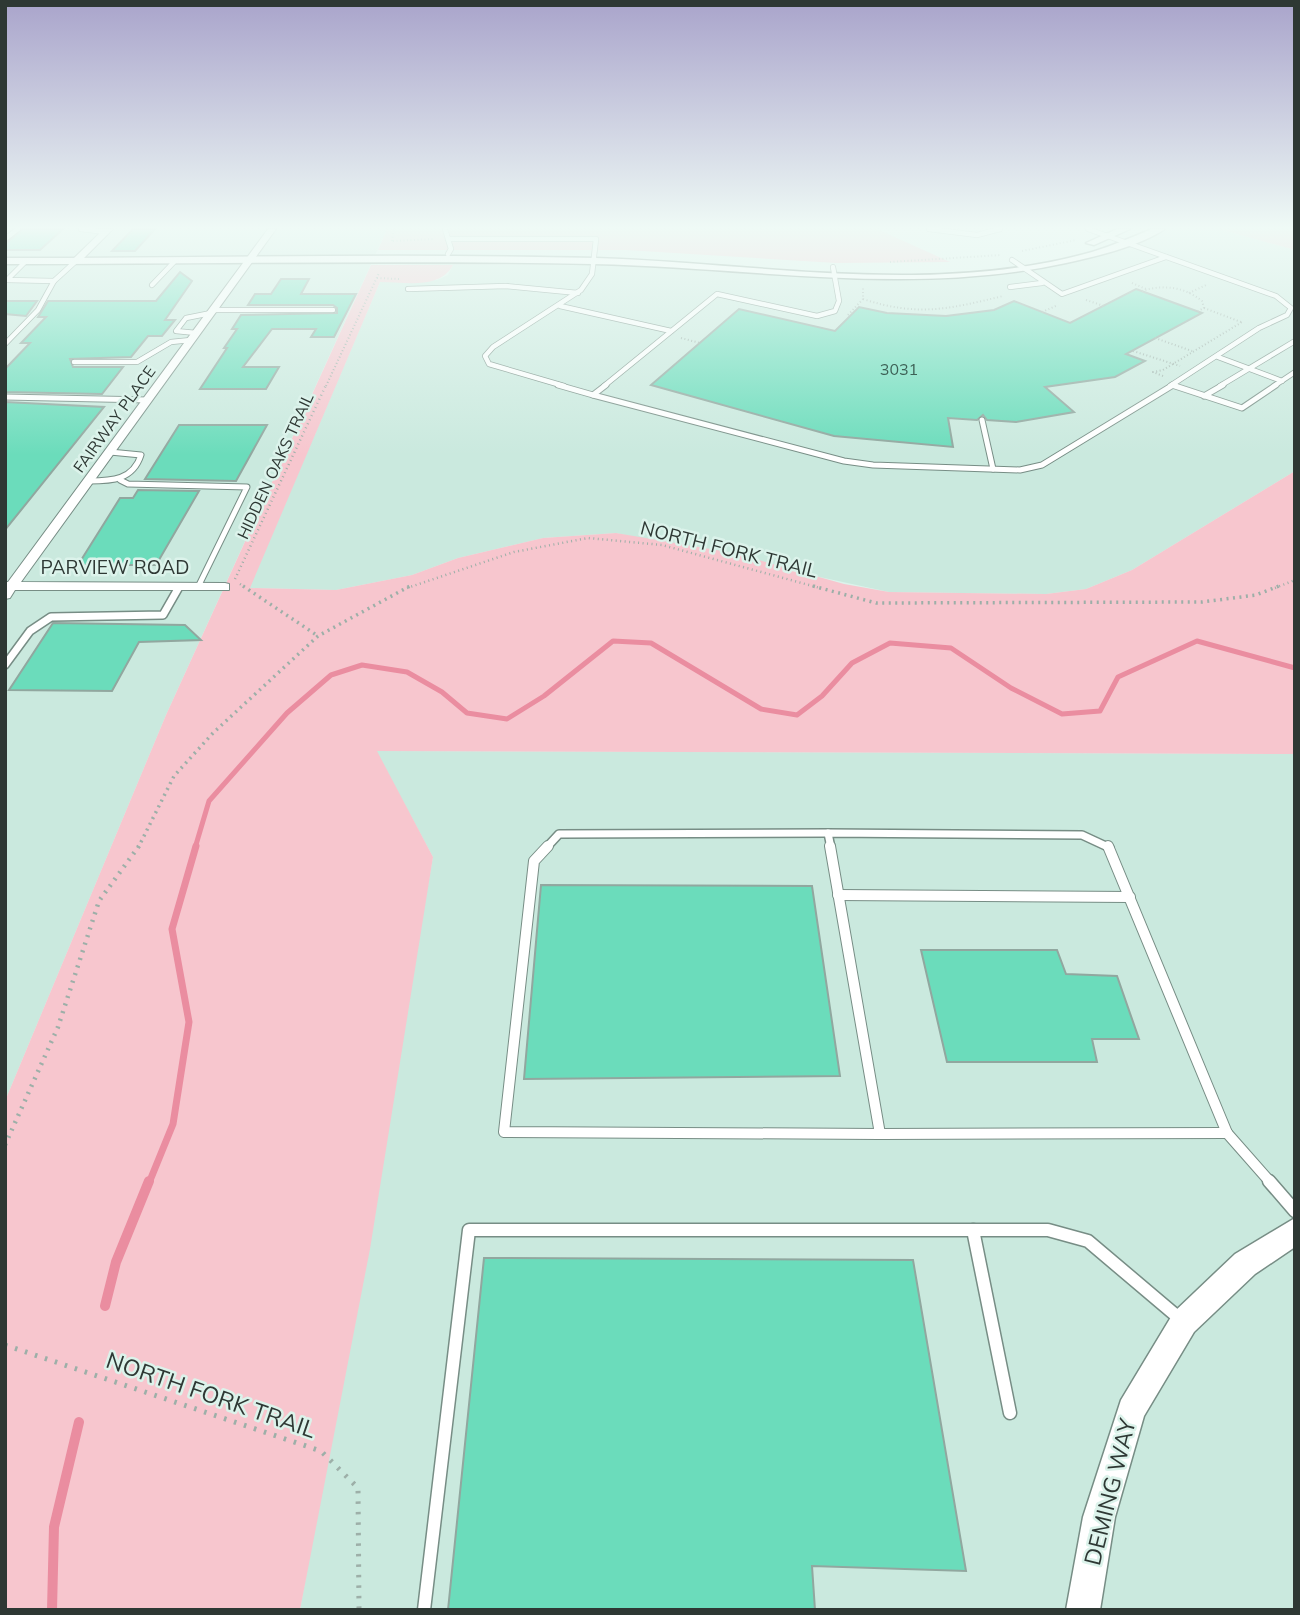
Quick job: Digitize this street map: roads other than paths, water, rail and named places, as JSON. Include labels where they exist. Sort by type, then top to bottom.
[{"type":"street","name":"FAIRWAY PLACE","points":[[8,589],[217,304]]},
{"type":"street","name":"PARVIEW ROAD","points":[[8,589],[225,587]]},
{"type":"street","name":"DEMING WAY","points":[[1083,1610],[1099,1517],[1131,1409],[1184,1322],[1245,1264],[1295,1231]]},
{"type":"lane","points":[[5,344],[41,304]]},
{"type":"lane","points":[[593,395],[704,304]]},
{"type":"lane","points":[[764,304],[817,316],[835,312],[838,304]]},
{"type":"lane","points":[[671,331],[560,306],[493,347],[485,356],[489,364],[506,370],[844,461],[1020,470],[1042,465],[1218,357],[1259,328],[1287,315],[1291,308],[1286,304]]},
{"type":"lane","points":[[193,337],[176,331],[186,318],[212,312],[333,310]]},
{"type":"lane","points":[[1287,315],[1295,318]]},
{"type":"lane","points":[[74,362],[137,362],[171,342],[193,337]]},
{"type":"lane","points":[[1204,396],[1295,341]]},
{"type":"lane","points":[[1218,357],[1282,381]]},
{"type":"lane","points":[[1172,385],[1242,408],[1295,372]]},
{"type":"lane","points":[[5,397],[148,400]]},
{"type":"lane","points":[[982,420],[993,469]]},
{"type":"lane","points":[[89,481],[120,480],[129,476],[141,456],[110,452]]},
{"type":"lane","points":[[120,480],[128,484],[247,487],[198,587]]},
{"type":"lane","points":[[5,665],[32,628],[43,620],[51,617],[163,615],[179,587]]},
{"type":"lane","points":[[828,833],[880,1134]]},
{"type":"lane","points":[[1227,1133],[504,1132],[534,861],[559,834],[1082,835],[1110,847],[1227,1133],[1295,1211]]},
{"type":"lane","points":[[838,895],[1130,897]]},
{"type":"lane","points":[[424,1610],[469,1230],[1048,1230],[1088,1241],[1184,1322]]},
{"type":"lane","points":[[973,1230],[1010,1413]]},
{"type":"waterway","points":[[195,848],[209,801],[287,713],[331,675],[362,665],[407,672],[442,692],[467,713],[507,719],[544,696],[613,641],[651,643],[761,709],[797,715],[822,696],[852,663],[890,643],[951,648],[1011,688],[1062,714],[1100,711],[1118,677],[1197,641],[1295,668]]},
{"type":"waterway","points":[[149,1183],[173,1124],[189,1022],[172,929],[196,846]]},
{"type":"waterway","points":[[105,1306],[116,1262],[149,1181]]},
{"type":"waterway","points":[[52,1610],[54,1527],[79,1422]]}]
